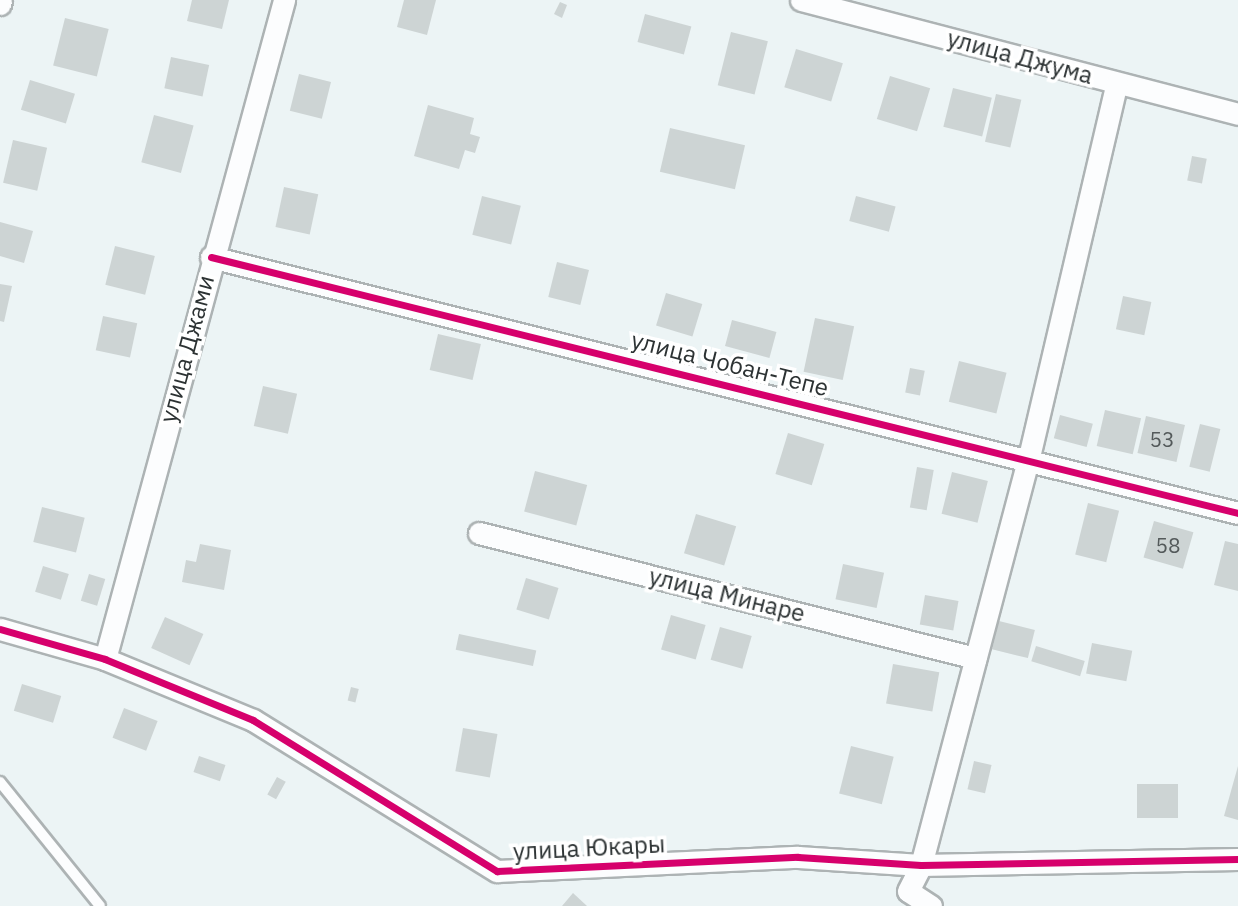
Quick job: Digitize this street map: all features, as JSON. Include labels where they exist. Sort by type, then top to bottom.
[{"type":"street","name":"улица Джами","points":[[105,659],[211,257],[284,0]]},
{"type":"street","name":"улица Джума","points":[[802,0],[1238,114]]},
{"type":"street","points":[[931,906],[908,891],[921,865],[1029,457],[1117,83]]},
{"type":"street","name":"улица Чобан-Тепе","points":[[211,257],[1029,457],[1238,513]]},
{"type":"street","name":"улица Минаре","points":[[479,533],[975,658]]},
{"type":"street","name":"улица Юкары","points":[[0,629],[105,659],[253,720],[497,871],[798,857],[921,865],[1238,859]]},
{"type":"lane","points":[[0,782],[100,906]]},
{"type":"building","points":[[192,0],[229,0],[222,29],[187,21]]},
{"type":"building","points":[[404,0],[436,0],[427,35],[397,27]]},
{"type":"building","points":[[560,2],[567,5],[562,18],[554,14]]},
{"type":"building","points":[[645,14],[691,26],[684,54],[637,42]]},
{"type":"building","points":[[65,18],[109,29],[97,76],[53,66]]},
{"type":"building","points":[[731,32],[768,41],[755,95],[718,85]]},
{"type":"building","points":[[796,49],[843,63],[831,102],[784,87]]},
{"type":"building","points":[[171,57],[209,65],[202,96],[164,88]]},
{"type":"building","points":[[299,74],[331,82],[322,119],[290,111]]},
{"type":"building","points":[[890,76],[930,88],[917,131],[877,119]]},
{"type":"building","points":[[30,80],[75,94],[66,123],[21,110]]},
{"type":"building","points":[[953,88],[992,98],[982,136],[943,127]]},
{"type":"building","points":[[996,94],[1021,100],[1010,148],[985,142]]},
{"type":"building","points":[[428,105],[474,118],[470,134],[480,137],[475,153],[465,150],[459,169],[414,156]]},
{"type":"building","points":[[154,115],[194,126],[181,173],[141,162]]},
{"type":"building","points":[[670,128],[745,145],[735,189],[660,172]]},
{"type":"building","points":[[13,140],[47,148],[37,191],[3,183]]},
{"type":"building","points":[[1192,156],[1207,159],[1202,183],[1187,181]]},
{"type":"building","points":[[284,187],[318,194],[310,234],[275,227]]},
{"type":"building","points":[[482,196],[521,206],[511,244],[472,235]]},
{"type":"building","points":[[856,196],[896,207],[889,232],[849,221]]},
{"type":"building","points":[[0,222],[33,231],[24,263],[0,256]]},
{"type":"building","points":[[115,246],[155,256],[145,295],[105,285]]},
{"type":"building","points":[[557,262],[589,270],[580,305],[548,297]]},
{"type":"building","points":[[0,284],[12,286],[4,322],[0,321]]},
{"type":"building","points":[[666,293],[702,304],[692,337],[656,326]]},
{"type":"building","points":[[1123,296],[1151,302],[1144,335],[1116,329]]},
{"type":"building","points":[[103,316],[137,323],[130,358],[96,350]]},
{"type":"building","points":[[815,318],[854,326],[843,380],[804,372]]},
{"type":"building","points":[[732,320],[776,332],[769,358],[725,346]]},
{"type":"building","points":[[438,334],[481,344],[473,380],[430,370]]},
{"type":"building","points":[[959,361],[1007,373],[996,414],[949,402]]},
{"type":"building","points":[[910,368],[925,371],[920,395],[905,393]]},
{"type":"building","points":[[263,386],[297,394],[288,434],[254,426]]},
{"type":"building","points":[[1105,410],[1141,418],[1133,454],[1097,446]]},
{"type":"building","points":[[1060,415],[1093,424],[1087,447],[1054,438]]},
{"type":"building","points":[[1146,416],[1185,425],[1176,462],[1137,453]]},
{"type":"building","points":[[1200,424],[1220,429],[1210,472],[1189,467]]},
{"type":"building","points":[[788,433],[824,444],[812,485],[775,474]]},
{"type":"building","points":[[917,467],[934,470],[927,510],[910,507]]},
{"type":"building","points":[[535,471],[587,485],[576,526],[524,512]]},
{"type":"building","points":[[952,472],[988,481],[977,523],[942,514]]},
{"type":"building","points":[[1088,503],[1119,511],[1106,562],[1075,554]]},
{"type":"building","points":[[42,507],[85,518],[76,553],[33,542]]},
{"type":"building","points":[[696,514],[736,526],[724,565],[684,553]]},
{"type":"building","points":[[1154,521],[1193,532],[1183,569],[1144,558]]},
{"type":"building","points":[[1225,541],[1238,544],[1238,591],[1214,585]]},
{"type":"building","points":[[200,544],[231,550],[224,590],[182,582],[186,560],[196,562]]},
{"type":"building","points":[[843,564],[884,573],[877,608],[836,599]]},
{"type":"building","points":[[43,566],[69,574],[61,600],[35,592]]},
{"type":"building","points":[[89,574],[105,579],[97,606],[81,601]]},
{"type":"building","points":[[526,578],[559,588],[549,619],[516,610]]},
{"type":"building","points":[[925,595],[958,601],[953,630],[920,625]]},
{"type":"building","points":[[671,615],[706,625],[696,660],[661,650]]},
{"type":"building","points":[[165,617],[203,634],[190,665],[151,648]]},
{"type":"building","points":[[999,621],[1035,630],[1028,658],[992,649]]},
{"type":"building","points":[[720,627],[752,636],[742,669],[711,660]]},
{"type":"building","points":[[459,634],[536,650],[533,666],[456,650]]},
{"type":"building","points":[[1092,643],[1132,651],[1126,681],[1086,673]]},
{"type":"building","points":[[1036,646],[1085,661],[1080,676],[1031,661]]},
{"type":"building","points":[[893,664],[939,672],[932,712],[886,703]]},
{"type":"building","points":[[22,684],[61,696],[53,723],[14,711]]},
{"type":"building","points":[[351,687],[359,689],[355,703],[348,701]]},
{"type":"building","points":[[124,708],[158,721],[146,751],[113,738]]},
{"type":"building","points":[[463,728],[497,734],[490,777],[455,771]]},
{"type":"building","points":[[851,746],[894,757],[882,804],[839,794]]},
{"type":"building","points":[[199,756],[225,765],[220,781],[193,772]]},
{"type":"building","points":[[974,761],[992,765],[985,793],[967,789]]},
{"type":"building","points":[[1238,766],[1238,820],[1224,816]]},
{"type":"building","points":[[277,777],[286,782],[276,799],[267,794]]},
{"type":"building","points":[[1137,784],[1178,784],[1178,818],[1137,818]]},
{"type":"building","points":[[573,893],[587,906],[562,906]]},
{"type":"cycle path","points":[[211,257],[1238,513]]},
{"type":"cycle path","points":[[0,629],[105,659],[253,720],[497,871],[798,857],[921,865],[1238,859]]}]
